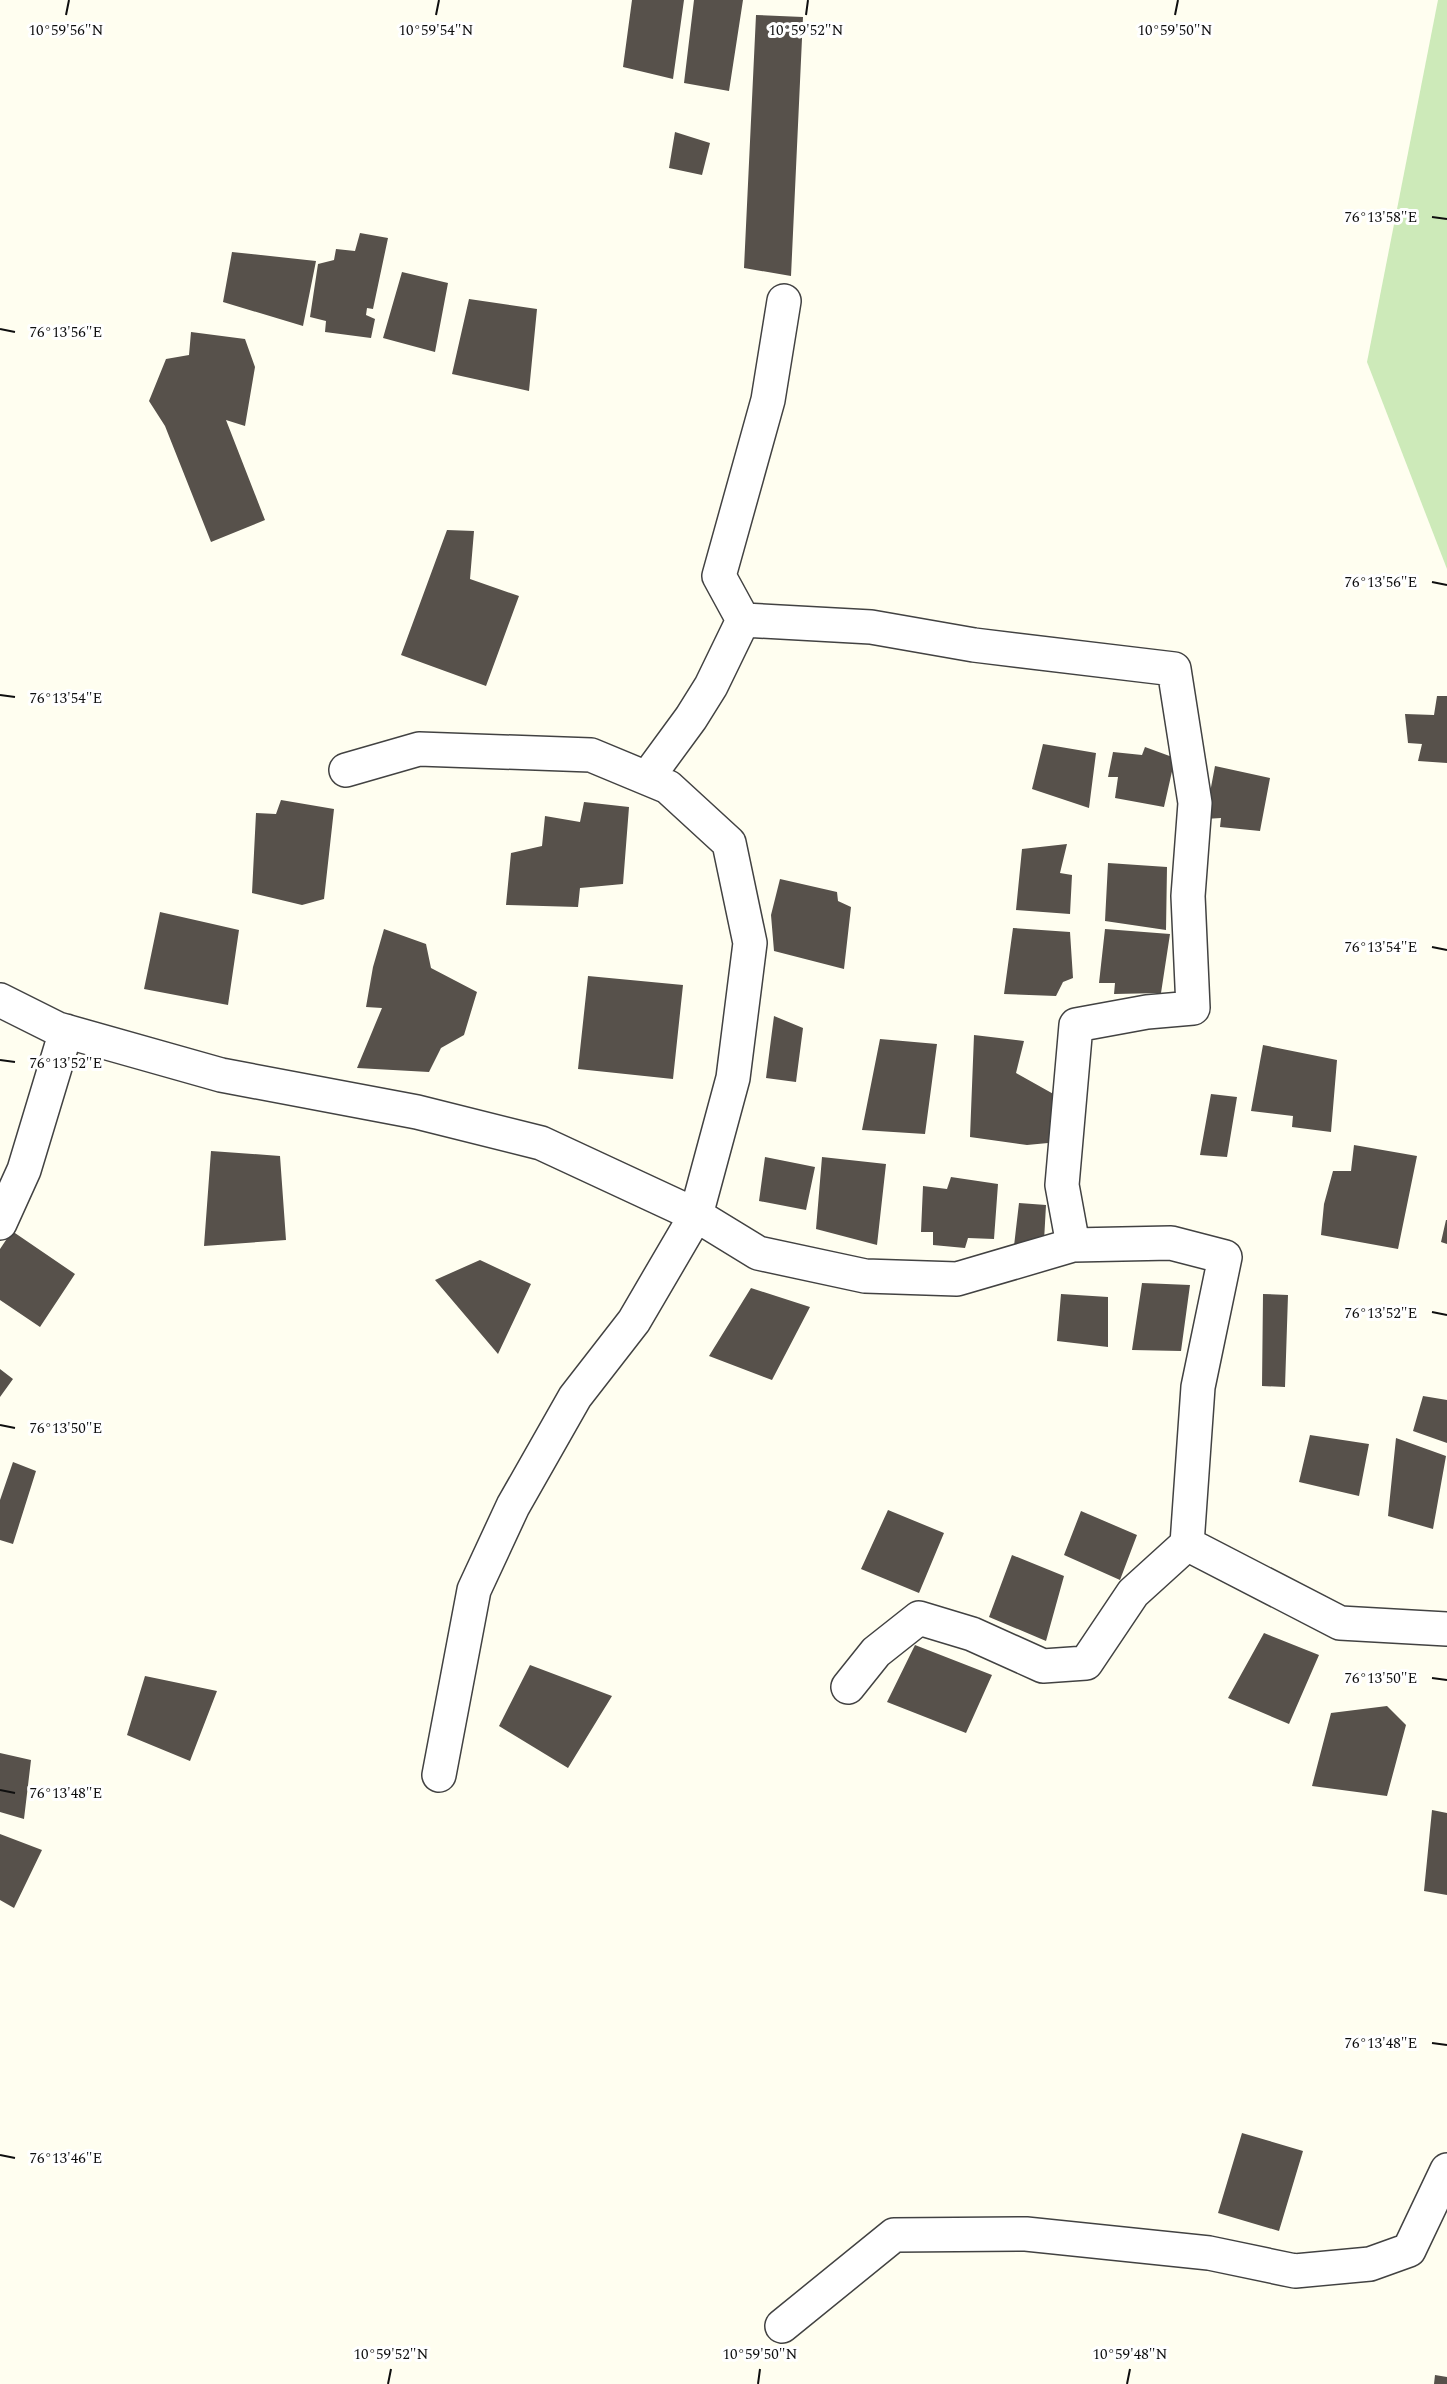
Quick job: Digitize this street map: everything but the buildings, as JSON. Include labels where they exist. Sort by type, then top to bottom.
[{"type":"street","points":[[743,620],[719,576],[768,400],[784,301]]},
{"type":"street","points":[[647,778],[692,718],[711,686],[743,620]]},
{"type":"street","points":[[743,620],[871,627],[974,645],[1174,669],[1196,803],[1188,896],[1193,1008],[1147,1012],[1076,1025],[1062,1185],[1073,1245]]},
{"type":"street","points":[[346,771],[419,749],[591,755],[647,778],[668,787],[729,843],[750,943],[733,1078],[696,1215],[634,1321],[575,1397],[513,1506],[479,1579],[474,1590],[439,1775]]},
{"type":"street","points":[[0,1000],[58,1029],[221,1075],[417,1112],[542,1143],[696,1215],[758,1253],[865,1276],[957,1279],[1073,1245],[1171,1243],[1225,1257],[1198,1387],[1187,1544],[1133,1593],[1086,1664],[1043,1666],[972,1634],[919,1618],[876,1652],[848,1687]]},
{"type":"street","points":[[0,1223],[24,1170],[66,1031]]},
{"type":"street","points":[[1187,1544],[1340,1623],[1447,1629]]},
{"type":"street","points":[[782,2326],[894,2235],[1026,2234],[1209,2253],[1295,2271],[1370,2264],[1409,2250],[1447,2170]]},
{"type":"green space","points":[[1438,0],[1447,0],[1447,569],[1367,362]]}]
